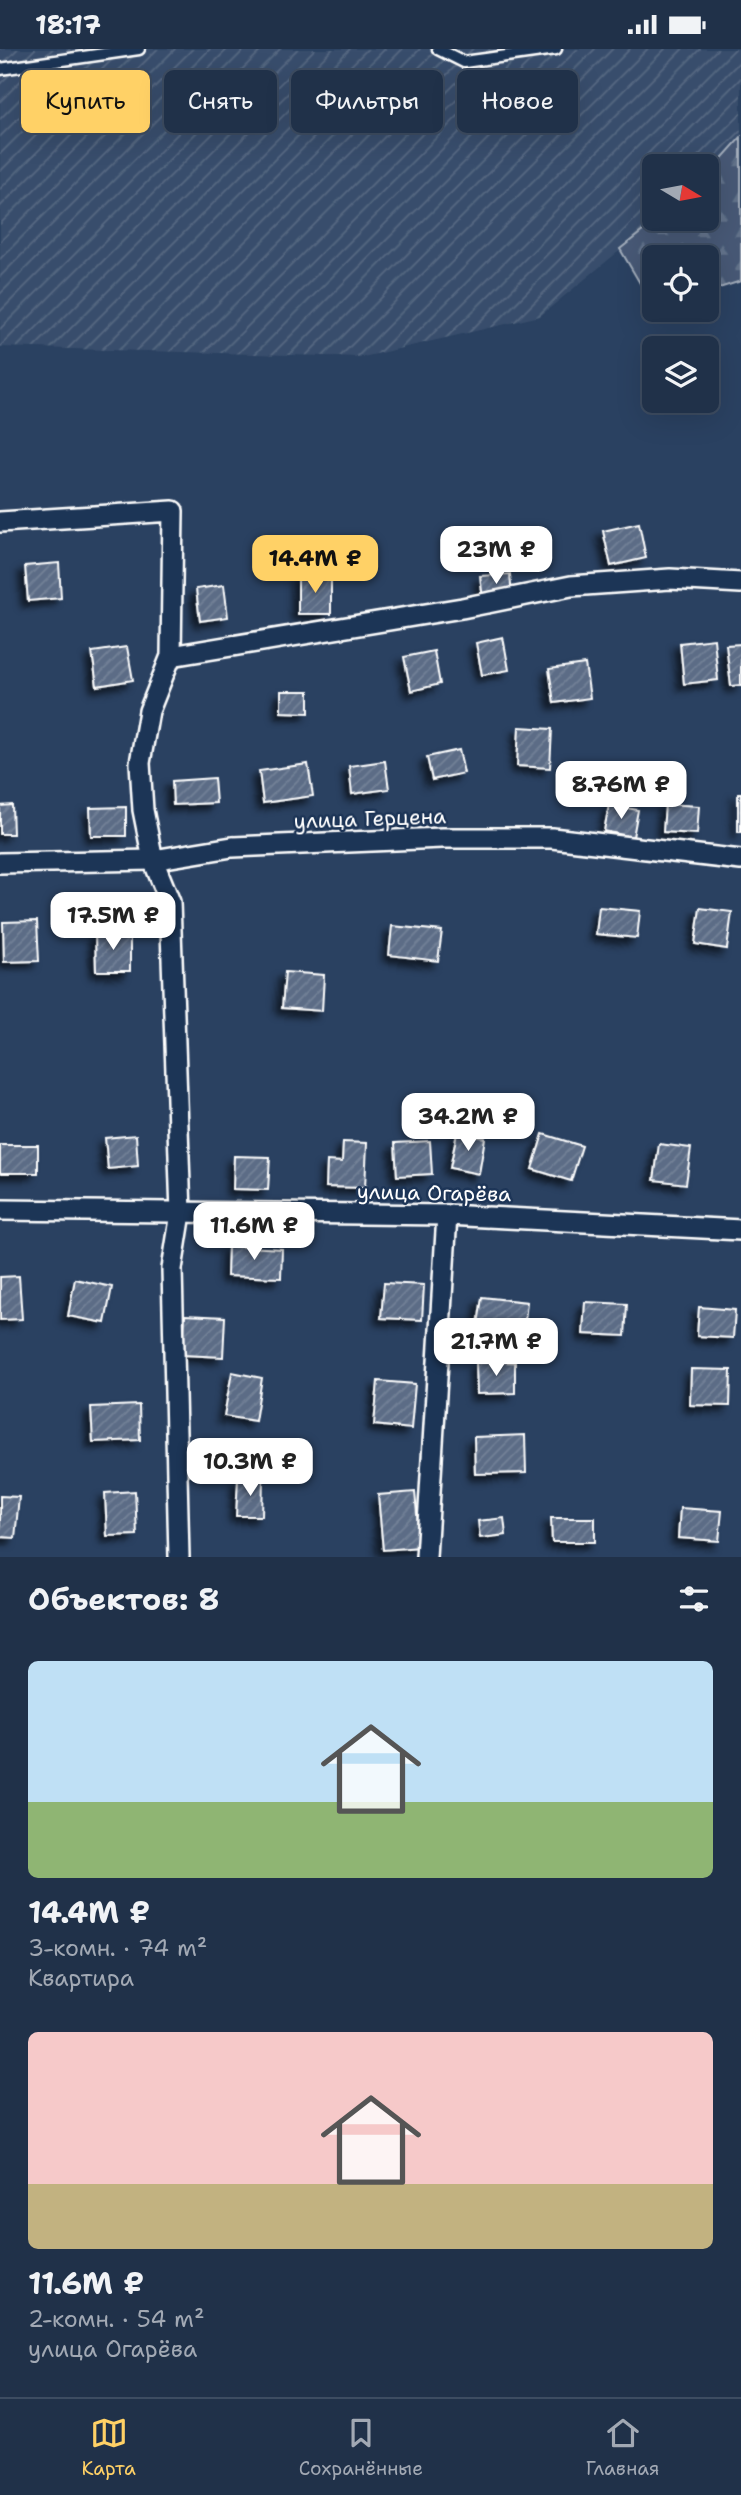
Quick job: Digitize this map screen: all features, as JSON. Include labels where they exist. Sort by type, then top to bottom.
[{"type":"street","points":[[0,522],[173,511],[171,656],[149,711],[140,763],[143,810],[153,860],[170,902],[181,1213],[172,1269],[179,1557]]},
{"type":"street","points":[[171,656],[462,608],[571,586],[670,579],[741,583]]},
{"type":"street","name":"улица Герцена","points":[[0,863],[153,860],[232,847],[442,838],[552,838],[741,860]]},
{"type":"street","name":"улица Огарёва","points":[[0,1210],[447,1215],[741,1230]]},
{"type":"street","points":[[426,1557],[447,1215]]},
{"type":"lane","points":[[0,69],[139,49]]},
{"type":"lane","points":[[439,49],[464,62],[556,49]]},
{"type":"shaded area","points":[[0,49],[741,49],[741,137],[719,162],[719,154],[642,154],[643,231],[540,316],[363,357],[0,347]]},
{"type":"green space","points":[[741,137],[741,281],[719,288],[719,245],[642,245],[641,285],[620,249],[643,231],[719,231],[719,162]]},
{"type":"building","points":[[639,523],[646,558],[611,566],[603,531]]},
{"type":"building","points":[[59,563],[61,598],[28,601],[25,566]]},
{"type":"building","points":[[510,574],[512,597],[483,599],[480,576]]},
{"type":"building","points":[[298,575],[331,575],[331,614],[298,614]]},
{"type":"building","points":[[224,585],[228,617],[200,621],[196,589]]},
{"type":"building","points":[[503,637],[509,670],[482,675],[476,643]]},
{"type":"building","points":[[714,639],[718,680],[684,684],[680,643]]},
{"type":"building","points":[[741,644],[741,685],[731,686],[726,645]]},
{"type":"building","points":[[127,647],[133,680],[97,686],[92,652]]},
{"type":"building","points":[[434,651],[440,684],[411,691],[404,657]]},
{"type":"building","points":[[585,664],[590,698],[554,703],[549,669]]},
{"type":"building","points":[[281,691],[309,691],[309,713],[281,712]]},
{"type":"building","points":[[519,727],[552,729],[550,768],[517,766]]},
{"type":"building","points":[[459,750],[464,773],[432,780],[427,757]]},
{"type":"building","points":[[385,761],[389,789],[352,794],[349,766]]},
{"type":"building","points":[[308,764],[313,796],[263,803],[259,771]]},
{"type":"building","points":[[214,778],[216,803],[173,805],[172,781]]},
{"type":"building","points":[[738,793],[741,793],[741,832],[738,832]]},
{"type":"building","points":[[665,804],[699,806],[697,834],[663,832]]},
{"type":"building","points":[[12,805],[13,834],[0,834],[0,806]]},
{"type":"building","points":[[609,805],[638,810],[633,837],[604,831]]},
{"type":"building","points":[[126,807],[126,836],[91,836],[90,808]]},
{"type":"building","points":[[599,907],[640,911],[637,938],[596,934]]},
{"type":"building","points":[[700,908],[732,912],[727,949],[695,944]]},
{"type":"building","points":[[37,921],[39,961],[4,962],[3,922]]},
{"type":"building","points":[[392,926],[442,931],[438,961],[389,955]]},
{"type":"building","points":[[95,933],[130,933],[130,971],[96,971]]},
{"type":"building","points":[[285,972],[324,975],[322,1011],[282,1008]]},
{"type":"building","points":[[457,1133],[485,1138],[479,1174],[450,1168]]},
{"type":"building","points":[[543,1134],[582,1146],[571,1181],[532,1169]]},
{"type":"building","points":[[136,1135],[138,1166],[108,1169],[105,1138]]},
{"type":"building","points":[[430,1141],[432,1174],[397,1176],[395,1143]]},
{"type":"building","points":[[343,1142],[367,1143],[365,1188],[326,1187],[327,1161],[342,1162]]},
{"type":"building","points":[[659,1144],[691,1148],[686,1184],[654,1180]]},
{"type":"building","points":[[0,1145],[38,1145],[38,1173],[0,1173]]},
{"type":"building","points":[[234,1156],[270,1157],[268,1190],[233,1189]]},
{"type":"building","points":[[228,1246],[282,1249],[281,1278],[227,1276]]},
{"type":"building","points":[[19,1276],[22,1319],[0,1320],[0,1277]]},
{"type":"building","points":[[75,1279],[112,1287],[105,1323],[68,1316]]},
{"type":"building","points":[[384,1283],[424,1285],[422,1320],[381,1318]]},
{"type":"building","points":[[482,1297],[527,1302],[524,1330],[478,1325]]},
{"type":"building","points":[[585,1302],[627,1304],[625,1336],[583,1334]]},
{"type":"building","points":[[699,1307],[735,1310],[733,1338],[697,1336]]},
{"type":"building","points":[[185,1315],[225,1317],[223,1357],[183,1355]]},
{"type":"building","points":[[515,1362],[515,1393],[477,1394],[476,1363]]},
{"type":"building","points":[[691,1369],[731,1370],[730,1406],[690,1405]]},
{"type":"building","points":[[232,1372],[262,1378],[255,1421],[224,1416]]},
{"type":"building","points":[[378,1381],[415,1384],[411,1429],[374,1425]]},
{"type":"building","points":[[139,1405],[140,1440],[93,1442],[91,1407]]},
{"type":"building","points":[[525,1435],[526,1473],[475,1474],[474,1437]]},
{"type":"building","points":[[190,1448],[222,1450],[221,1468],[189,1466]]},
{"type":"building","points":[[238,1479],[263,1479],[262,1516],[236,1516]]},
{"type":"building","points":[[135,1491],[137,1535],[107,1536],[105,1493]]},
{"type":"building","points":[[415,1492],[420,1547],[383,1550],[378,1495]]},
{"type":"building","points":[[0,1496],[19,1497],[15,1538],[0,1537]]},
{"type":"building","points":[[680,1508],[722,1511],[719,1541],[678,1538]]},
{"type":"building","points":[[504,1518],[506,1535],[480,1538],[478,1521]]},
{"type":"building","points":[[551,1518],[595,1518],[595,1542],[552,1542]]}]
